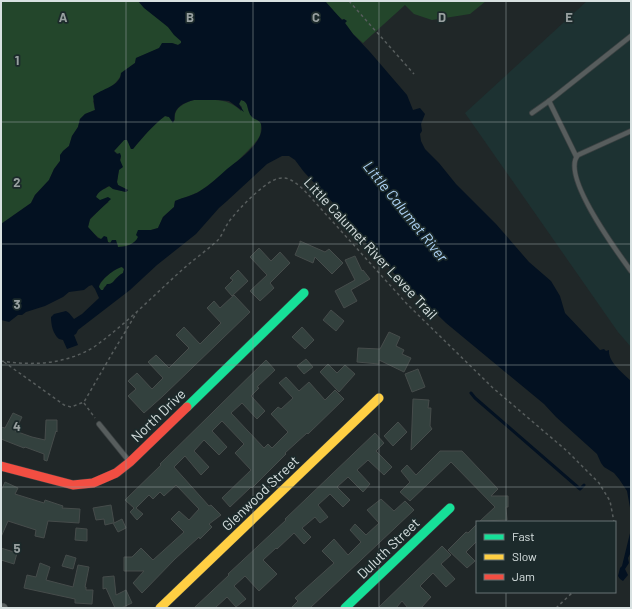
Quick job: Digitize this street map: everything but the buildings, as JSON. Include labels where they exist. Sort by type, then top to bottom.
[{"type":"street","name":"North Drive","points":[[1,466],[73,485],[93,483],[116,473],[130,462],[304,293]]},
{"type":"street","name":"Glenwood Street","points":[[160,608],[379,398]]},
{"type":"street","name":"Duluth Street","points":[[345,608],[450,508]]},
{"type":"lane","points":[[532,113],[631,36]]},
{"type":"lane","points":[[549,101],[576,156],[574,163],[575,173],[584,195],[599,225],[631,271]]},
{"type":"lane","points":[[576,156],[631,131]]},
{"type":"lane","points":[[99,424],[130,462]]},
{"type":"path","points":[[349,1],[414,74]]},
{"type":"path","name":"Little Calumet River Levee Trail","points":[[2,361],[37,364],[56,362],[70,358],[94,347],[138,311],[182,270],[218,240],[228,222],[263,188],[269,183],[280,178],[291,179],[304,190],[408,305],[492,388],[567,451],[599,483],[610,501],[614,521]]},
{"type":"path","points":[[2,361],[64,405],[71,407],[84,402],[138,311]]},
{"type":"path","points":[[84,402],[99,424]]},
{"type":"path","points":[[556,608],[572,593]]},
{"type":"shaded area","points":[[587,1],[631,1],[631,347],[618,332],[465,113]]},
{"type":"green space","points":[[1,1],[138,1],[168,27],[181,41],[181,43],[178,45],[172,43],[136,58],[135,63],[121,73],[120,77],[114,84],[93,101],[95,110],[85,114],[80,119],[69,146],[63,151],[60,161],[49,180],[35,195],[31,203],[1,224]]},
{"type":"green space","points":[[325,1],[486,1],[470,14],[432,20],[414,14],[405,5],[363,43],[353,34],[345,23],[346,21],[337,15]]},
{"type":"green space","points":[[194,100],[225,101],[231,103],[241,111],[242,107],[239,104],[241,100],[246,102],[250,113],[261,123],[260,135],[257,141],[242,157],[204,189],[175,201],[174,207],[163,217],[158,228],[151,230],[138,230],[137,239],[130,245],[118,247],[117,243],[104,241],[94,234],[88,227],[91,218],[109,202],[100,201],[96,197],[98,193],[110,186],[113,189],[126,192],[128,190],[118,185],[117,182],[121,156],[114,151],[124,140],[128,140],[131,149],[133,149],[165,116],[169,117],[173,122],[175,120],[177,109],[183,104]]},
{"type":"green space","points":[[122,267],[124,269],[123,273],[115,279],[113,283],[104,287],[103,290],[99,288],[108,275]]},
{"type":"water","name":"Little Calumet River","points":[[138,1],[325,1],[342,20],[344,19],[347,21],[345,23],[353,34],[407,95],[413,110],[420,108],[425,114],[421,124],[422,131],[420,134],[421,141],[425,149],[456,184],[496,224],[529,262],[551,281],[560,296],[565,313],[600,350],[609,350],[613,363],[631,381],[631,513],[627,491],[614,473],[604,467],[597,454],[556,417],[544,404],[446,323],[409,287],[405,285],[355,231],[336,206],[304,172],[295,160],[289,156],[282,156],[267,164],[219,208],[196,234],[157,265],[130,290],[78,330],[74,335],[78,345],[67,349],[63,340],[59,339],[54,332],[51,317],[54,314],[66,311],[74,319],[82,314],[99,298],[92,285],[84,290],[69,292],[63,297],[45,306],[26,312],[22,315],[18,315],[9,322],[1,320],[1,224],[31,203],[35,195],[49,180],[60,161],[60,155],[69,146],[80,119],[85,114],[95,110],[93,96],[118,81],[121,73],[135,63],[136,58],[159,48],[162,43],[172,43],[178,45],[181,43],[181,41],[168,27],[144,8]],"holes":[[[194,100],[229,101],[244,112],[239,104],[241,100],[244,101],[250,115],[261,124],[261,131],[255,144],[244,156],[204,189],[175,201],[174,207],[163,217],[158,228],[151,230],[138,230],[136,235],[138,237],[137,239],[130,245],[118,247],[116,240],[112,240],[110,243],[108,242],[107,237],[104,236],[101,239],[98,238],[88,227],[90,219],[111,199],[108,197],[100,200],[96,197],[98,193],[109,186],[113,189],[126,192],[128,190],[118,185],[119,170],[123,167],[120,160],[120,153],[117,154],[114,151],[124,140],[127,140],[131,149],[133,149],[165,116],[169,117],[173,123],[175,113],[178,108],[185,103]],[[122,267],[124,269],[123,273],[113,282],[107,284],[103,290],[101,290],[99,287],[104,278]]]},
{"type":"water","points":[[631,529],[631,552],[628,558],[629,563],[625,569],[628,575],[623,581],[618,576]]},
{"type":"waterway","points":[[471,393],[580,489],[584,485]]},
{"type":"traffic: fast","points":[[187,407],[304,293]]},
{"type":"traffic: fast","points":[[345,608],[450,508]]},
{"type":"traffic: slow","points":[[160,608],[379,398]]},
{"type":"traffic: jam","points":[[1,466],[73,485],[93,483],[116,473],[130,462],[187,407]]}]
